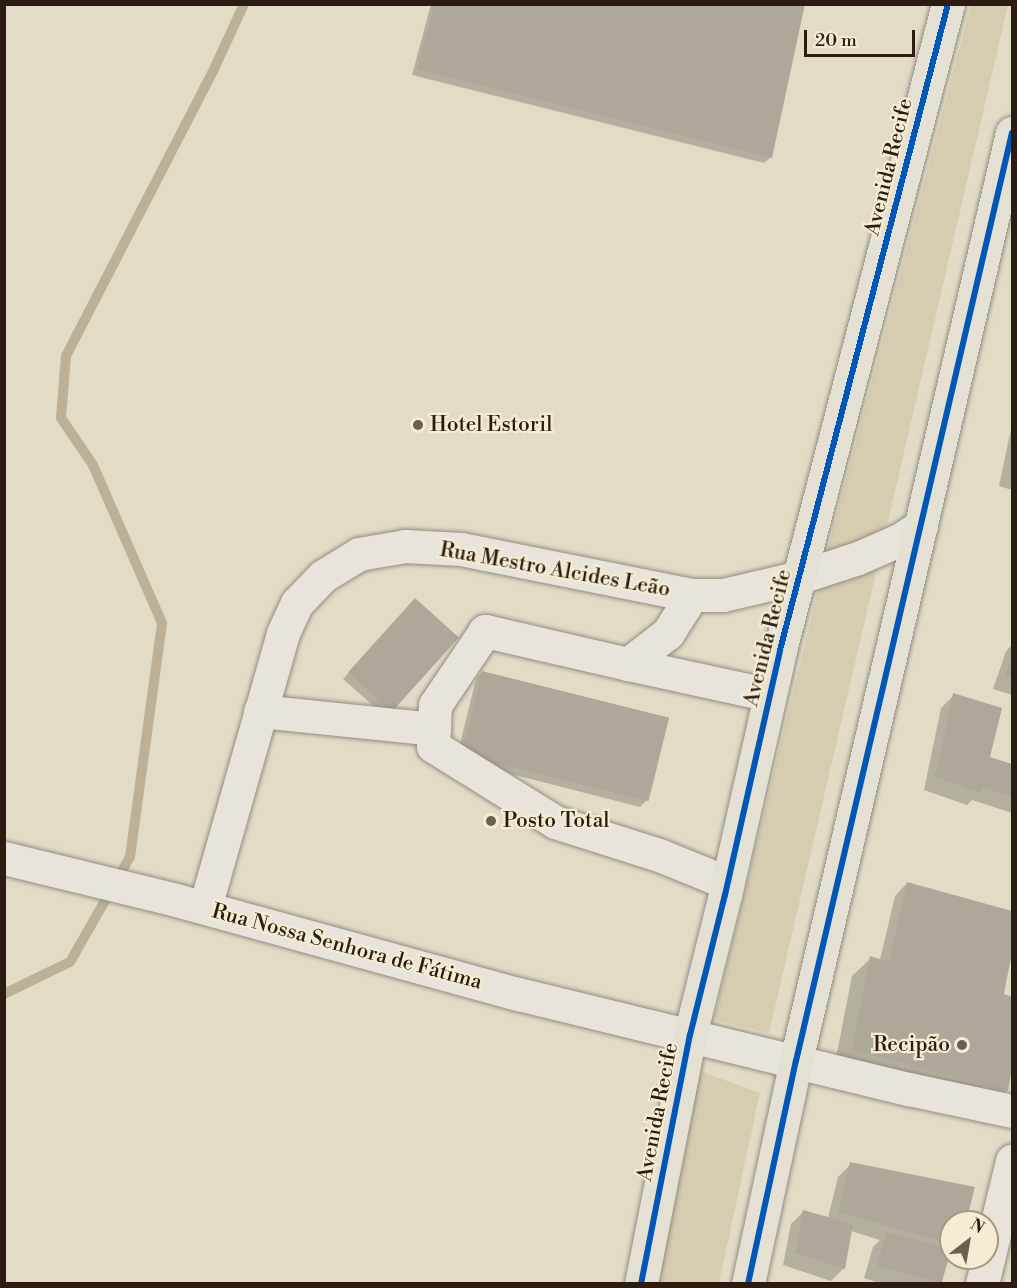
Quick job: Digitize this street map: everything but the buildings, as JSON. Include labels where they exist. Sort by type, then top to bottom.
[{"type":"main road","name":"Avenida Recife","points":[[641,1284],[690,1035],[728,884],[770,695],[948,4]]},
{"type":"main road","points":[[748,1284],[796,1061],[1012,133]]},
{"type":"street","name":"Rua Mestro Alcides Leão","points":[[190,904],[260,711],[283,633],[297,603],[323,576],[359,554],[405,546],[461,549],[692,595],[723,595],[800,577],[858,558],[901,539],[921,526]]},
{"type":"street","points":[[628,664],[668,633],[692,595]]},
{"type":"street","points":[[728,884],[658,855],[555,822],[433,746],[435,705],[484,631],[770,695]]},
{"type":"street","points":[[260,711],[434,729]]},
{"type":"street","name":"Rua Nossa Senhora de Fátima","points":[[4,858],[190,904],[518,994],[1012,1111]]},
{"type":"street","points":[[982,1284],[1012,1161]]},
{"type":"shaded area","points":[[971,5],[1008,5],[769,1033],[714,1020],[829,544]]},
{"type":"shaded area","points":[[700,1071],[760,1093],[719,1283],[657,1284]]},
{"type":"waterway","points":[[4,994],[70,962],[130,857],[162,623],[93,465],[61,418],[66,356],[214,69],[244,4]]},
{"type":"cycle path","points":[[641,1284],[690,1035],[725,895],[780,650],[948,4]]},
{"type":"cycle path","points":[[748,1284],[796,1061],[1012,133]]},
{"type":"place","name":"Hotel Estoril","points":[[418,425]]},
{"type":"place","name":"Posto Total","points":[[491,821]]},
{"type":"place","name":"Recipão","points":[[962,1045]]}]
